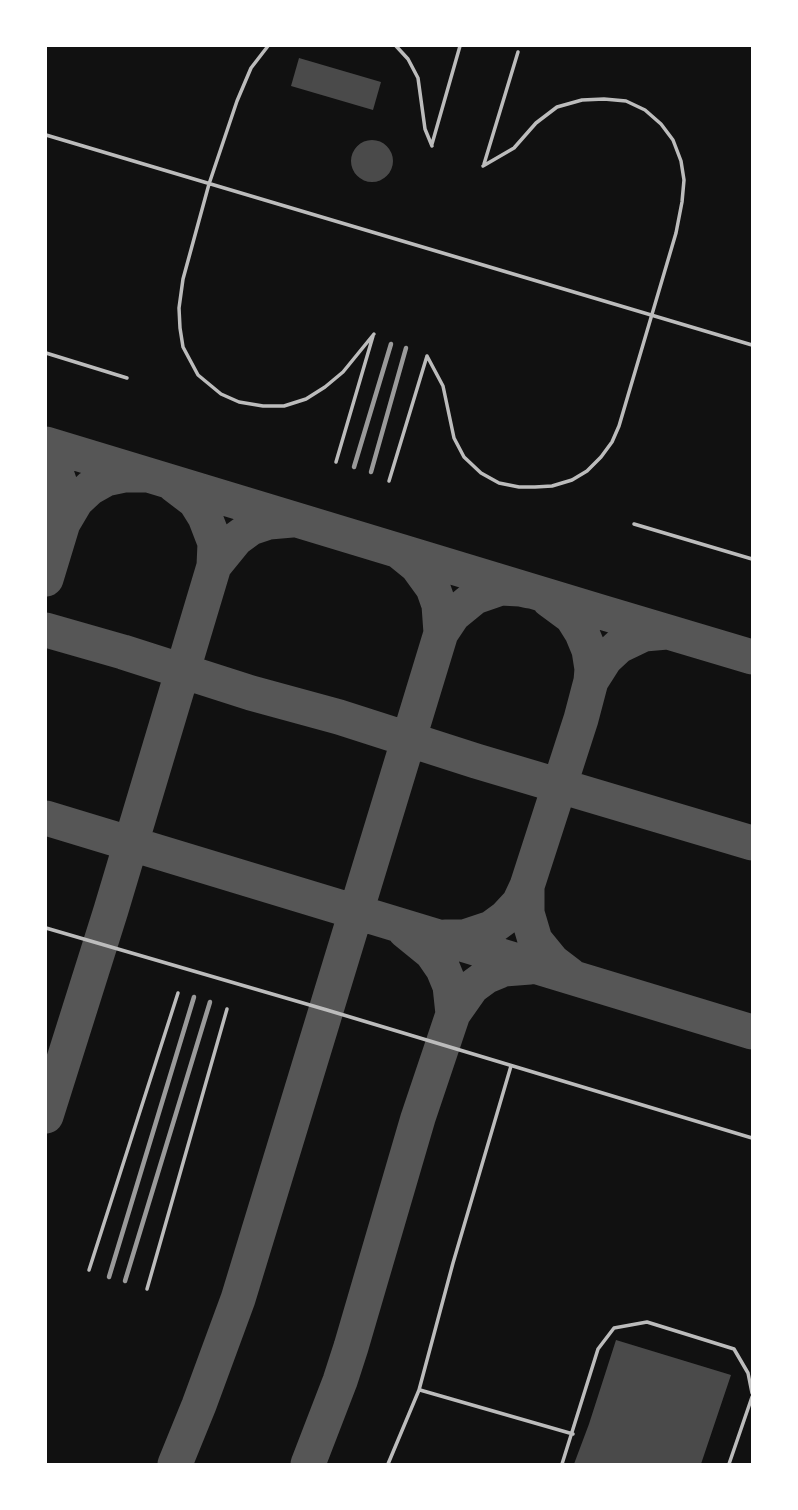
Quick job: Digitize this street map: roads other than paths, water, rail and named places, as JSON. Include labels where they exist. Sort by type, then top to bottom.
[{"type":"lane","points":[[268,46],[251,68],[209,184],[183,279],[180,308],[183,347],[198,375],[221,394],[240,402],[264,406],[284,405],[306,399],[326,387],[343,372],[374,334],[336,462]]},
{"type":"lane","points":[[396,46],[408,59],[418,78],[425,129],[432,146],[460,46]]},
{"type":"lane","points":[[389,481],[427,356],[443,386],[454,438],[464,457],[481,473],[499,483],[519,487],[552,486],[572,480],[587,471],[601,457],[619,426],[676,233],[684,180],[681,161],[673,140],[661,124],[645,110],[626,102],[604,99],[582,100],[556,107],[536,123],[514,148],[483,166],[518,52]]},
{"type":"lane","points":[[46,135],[752,345]]},
{"type":"lane","points":[[46,353],[127,378]]},
{"type":"lane","points":[[634,524],[752,559]]},
{"type":"lane","points":[[46,929],[752,1138]]},
{"type":"lane","points":[[89,1270],[178,993]]},
{"type":"lane","points":[[147,1289],[227,1009]]},
{"type":"lane","points":[[388,1465],[419,1390],[511,1066]]},
{"type":"lane","points":[[562,1465],[598,1349],[614,1328],[648,1322],[734,1349],[748,1373],[752,1395],[729,1465]]},
{"type":"lane","points":[[419,1390],[573,1434]]},
{"type":"railway","points":[[354,467],[391,344]]},
{"type":"railway","points":[[371,472],[406,348]]},
{"type":"railway","points":[[109,1277],[194,997]]},
{"type":"railway","points":[[125,1281],[210,1002]]}]
